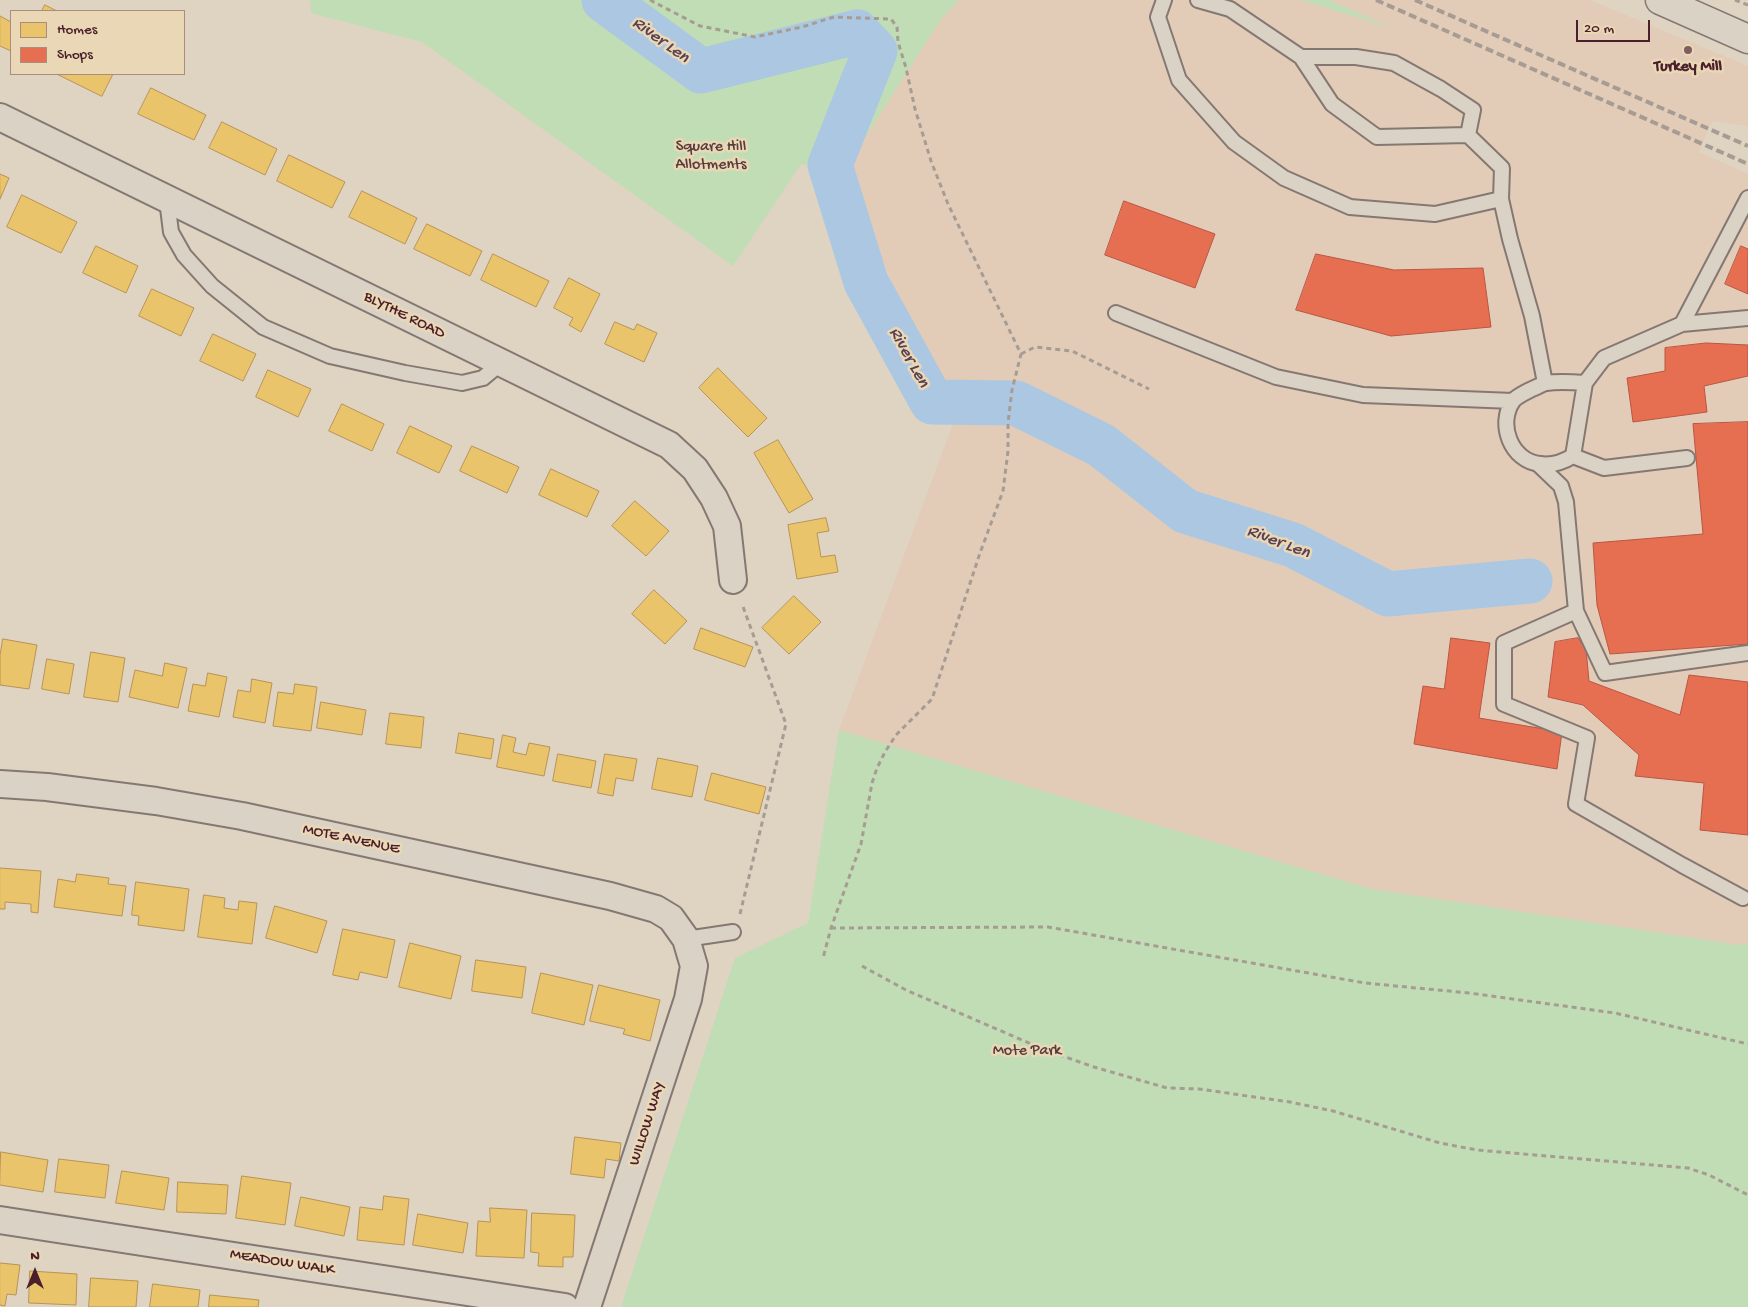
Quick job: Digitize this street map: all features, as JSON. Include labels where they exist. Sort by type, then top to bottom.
[{"type":"main road","points":[[1660,0],[1748,39]]},
{"type":"street","name":"BLYTHE ROAD","points":[[0,117],[669,445],[695,470],[714,498],[727,526],[733,580]]},
{"type":"street","name":"MOTE AVENUE","points":[[0,784],[156,801],[242,816],[610,896],[656,909],[670,918],[686,940]]},
{"type":"street","name":"WILLOW WAY","points":[[587,1307],[688,999],[694,966],[686,940]]},
{"type":"street","name":"MEADOW WALK","points":[[0,1220],[564,1307]]},
{"type":"lane","points":[[1164,0],[1158,17],[1179,80],[1234,142],[1284,178],[1350,207],[1436,214],[1501,199]]},
{"type":"lane","points":[[1198,0],[1230,9],[1301,56],[1332,104],[1377,138],[1468,135],[1502,168],[1501,199],[1510,239],[1532,316],[1545,383]]},
{"type":"lane","points":[[1301,56],[1356,56],[1394,63],[1441,89],[1473,110],[1468,135]]},
{"type":"lane","points":[[1682,324],[1748,198]]},
{"type":"lane","points":[[167,200],[170,232],[184,255],[212,286],[263,327],[330,356],[405,373],[462,383],[483,378],[501,363]]},
{"type":"lane","points":[[1116,313],[1276,377],[1363,395],[1514,400]]},
{"type":"lane","points":[[1573,456],[1585,383],[1604,358],[1682,324],[1748,318]]},
{"type":"lane","points":[[1585,383],[1545,383],[1525,392],[1514,400],[1506,422],[1508,436],[1514,449],[1526,459],[1539,464],[1560,463],[1573,456],[1604,468],[1687,458]]},
{"type":"lane","points":[[1539,464],[1561,486],[1566,502],[1576,611],[1605,674],[1748,653]]},
{"type":"lane","points":[[1576,611],[1504,643],[1504,704],[1587,738],[1576,804],[1743,898]]},
{"type":"lane","points":[[686,940],[734,932]]},
{"type":"path","points":[[650,0],[700,26],[755,37],[802,27],[834,17],[891,18],[897,27],[898,42],[915,109],[934,170],[948,204],[1021,354],[1012,390],[1003,491],[980,553],[932,699],[896,735],[877,768],[861,844],[831,928],[823,958]]},
{"type":"path","points":[[1735,0],[1748,5]]},
{"type":"path","points":[[1021,354],[1035,347],[1072,350],[1149,389]]},
{"type":"path","points":[[733,580],[786,724],[744,903],[734,932]]},
{"type":"path","points":[[831,928],[1048,927],[1365,983],[1469,993],[1615,1013],[1748,1044]]},
{"type":"path","points":[[862,966],[906,990],[1043,1049],[1094,1067],[1167,1088],[1199,1089],[1290,1102],[1333,1111],[1440,1143],[1477,1150],[1688,1168],[1709,1175],[1748,1195]]},
{"type":"shaded area","points":[[959,0],[1590,0],[1748,66],[1748,126],[1712,121],[1699,152],[1748,174],[1748,943],[1740,945],[1371,889],[839,730],[954,421],[843,172],[941,19]]},
{"type":"green space","name":"Square Hill Allotments","points":[[310,0],[959,0],[941,19],[843,172],[801,164],[733,266],[422,42],[311,13]]},
{"type":"green space","points":[[1301,0],[1329,0],[1391,28]]},
{"type":"green space","name":"Mote Park","points":[[839,730],[1371,889],[1740,945],[1748,943],[1748,1307],[621,1307],[735,958],[808,923]]},
{"type":"building: Homes","points":[[45,5],[55,10],[42,10]]},
{"type":"building: Homes","points":[[0,16],[10,21],[10,51],[0,46]]},
{"type":"building: Homes","points":[[59,75],[112,75],[102,96]]},
{"type":"building: Homes","points":[[151,88],[206,115],[194,140],[138,114]]},
{"type":"building: Homes","points":[[222,122],[277,149],[265,175],[209,148]]},
{"type":"building: Homes","points":[[289,155],[345,182],[332,208],[277,181]]},
{"type":"building: Homes","points":[[0,174],[9,178],[0,199]]},
{"type":"building: Homes","points":[[362,191],[417,218],[405,244],[349,217]]},
{"type":"building: Homes","points":[[22,195],[77,222],[61,253],[7,227]]},
{"type":"building: Homes","points":[[427,224],[482,251],[470,276],[414,249]]},
{"type":"building: Homes","points":[[96,246],[138,266],[126,293],[83,273]]},
{"type":"building: Homes","points":[[493,254],[549,281],[536,307],[481,280]]},
{"type":"building: Homes","points":[[569,278],[600,294],[581,332],[569,325],[573,318],[554,308]]},
{"type":"building: Homes","points":[[152,289],[194,308],[181,336],[139,316]]},
{"type":"building: Homes","points":[[615,322],[634,330],[637,324],[657,333],[644,362],[605,344]]},
{"type":"building: Homes","points":[[213,334],[256,354],[243,381],[200,361]]},
{"type":"building: Homes","points":[[718,368],[767,418],[748,437],[699,388]]},
{"type":"building: Homes","points":[[268,370],[311,389],[298,417],[256,397]]},
{"type":"building: Homes","points":[[342,404],[384,424],[372,451],[329,431]]},
{"type":"building: Homes","points":[[410,426],[452,446],[439,473],[397,453]]},
{"type":"building: Homes","points":[[778,440],[813,499],[789,513],[754,453]]},
{"type":"building: Homes","points":[[472,446],[519,467],[507,493],[460,471]]},
{"type":"building: Homes","points":[[551,469],[599,491],[587,517],[539,495]]},
{"type":"building: Homes","points":[[635,501],[669,531],[646,556],[612,526]]},
{"type":"building: Homes","points":[[826,518],[829,531],[817,533],[821,557],[835,555],[838,572],[797,579],[788,525]]},
{"type":"building: Homes","points":[[654,590],[687,621],[665,644],[632,614]]},
{"type":"building: Homes","points":[[794,596],[821,622],[789,654],[762,628]]},
{"type":"building: Homes","points":[[701,628],[753,647],[745,667],[694,649]]},
{"type":"building: Homes","points":[[3,639],[37,645],[29,689],[0,685],[0,656]]},
{"type":"building: Homes","points":[[91,652],[125,658],[118,702],[84,697]]},
{"type":"building: Homes","points":[[47,659],[74,664],[69,694],[42,689]]},
{"type":"building: Homes","points":[[165,663],[187,668],[178,708],[129,697],[135,670],[162,676]]},
{"type":"building: Homes","points":[[208,673],[227,677],[219,717],[188,711],[193,684],[205,686]]},
{"type":"building: Homes","points":[[252,679],[272,683],[265,723],[233,717],[238,690],[250,692]]},
{"type":"building: Homes","points":[[295,684],[317,687],[311,731],[273,726],[278,692],[293,694]]},
{"type":"building: Homes","points":[[321,702],[366,710],[362,735],[317,728]]},
{"type":"building: Homes","points":[[390,713],[424,717],[421,748],[386,744]]},
{"type":"building: Homes","points":[[459,733],[494,739],[491,759],[456,753]]},
{"type":"building: Homes","points":[[503,735],[516,738],[513,752],[526,755],[529,743],[550,747],[544,776],[497,767]]},
{"type":"building: Homes","points":[[558,754],[596,761],[591,788],[553,781]]},
{"type":"building: Homes","points":[[605,754],[637,759],[633,781],[616,778],[613,796],[598,793]]},
{"type":"building: Homes","points":[[658,758],[698,766],[692,797],[652,789]]},
{"type":"building: Homes","points":[[712,773],[766,787],[759,814],[705,800]]},
{"type":"building: Homes","points":[[0,868],[41,871],[38,913],[31,912],[31,904],[5,902],[5,909],[0,909]]},
{"type":"building: Homes","points":[[77,874],[109,878],[108,884],[126,886],[122,916],[54,907],[58,879],[75,882]]},
{"type":"building: Homes","points":[[136,882],[189,889],[184,931],[138,925],[139,916],[132,915]]},
{"type":"building: Homes","points":[[204,895],[225,898],[224,908],[238,910],[239,901],[257,903],[252,944],[198,937]]},
{"type":"building: Homes","points":[[275,906],[327,921],[317,953],[266,938]]},
{"type":"building: Homes","points":[[343,929],[395,940],[387,978],[360,972],[358,980],[333,975]]},
{"type":"building: Homes","points":[[410,943],[461,956],[451,999],[399,987]]},
{"type":"building: Homes","points":[[476,960],[526,967],[522,998],[472,991]]},
{"type":"building: Homes","points":[[541,973],[593,985],[584,1025],[532,1013]]},
{"type":"building: Homes","points":[[599,985],[660,1000],[650,1041],[623,1034],[625,1029],[590,1021]]},
{"type":"building: Homes","points":[[575,1137],[621,1143],[619,1161],[606,1159],[604,1178],[571,1174]]},
{"type":"building: Homes","points":[[1,1152],[48,1160],[43,1192],[0,1185]]},
{"type":"building: Homes","points":[[59,1159],[109,1165],[105,1198],[55,1192]]},
{"type":"building: Homes","points":[[122,1171],[169,1178],[164,1210],[116,1203]]},
{"type":"building: Homes","points":[[242,1176],[291,1183],[285,1225],[236,1218]]},
{"type":"building: Homes","points":[[178,1182],[228,1185],[226,1214],[177,1212]]},
{"type":"building: Homes","points":[[384,1196],[409,1199],[404,1245],[357,1240],[360,1207],[382,1210]]},
{"type":"building: Homes","points":[[301,1197],[350,1207],[344,1236],[295,1226]]},
{"type":"building: Homes","points":[[490,1208],[527,1210],[524,1258],[476,1256],[478,1221],[490,1222]]},
{"type":"building: Homes","points":[[532,1213],[575,1215],[573,1257],[563,1257],[563,1267],[538,1266],[539,1253],[531,1252]]},
{"type":"building: Homes","points":[[418,1214],[468,1223],[463,1253],[413,1245]]},
{"type":"building: Homes","points":[[0,1263],[20,1265],[16,1295],[7,1294],[5,1306],[0,1305]]},
{"type":"building: Homes","points":[[30,1271],[77,1274],[76,1305],[29,1303]]},
{"type":"building: Homes","points":[[91,1278],[138,1281],[136,1307],[89,1307]]},
{"type":"building: Homes","points":[[153,1284],[200,1290],[198,1307],[150,1307]]},
{"type":"building: Homes","points":[[210,1295],[259,1300],[258,1307],[209,1307]]},
{"type":"building: Shops","points":[[1124,201],[1215,234],[1195,288],[1105,255]]},
{"type":"building: Shops","points":[[1741,246],[1748,249],[1748,294],[1725,284]]},
{"type":"building: Shops","points":[[1316,254],[1394,270],[1483,268],[1491,327],[1391,336],[1296,310]]},
{"type":"building: Shops","points":[[1706,343],[1748,345],[1748,376],[1704,386],[1707,412],[1633,422],[1627,378],[1665,371],[1665,348]]},
{"type":"building: Shops","points":[[1748,422],[1748,644],[1610,654],[1597,605],[1593,543],[1703,534],[1693,424]]},
{"type":"building: Shops","points":[[1451,638],[1490,643],[1479,718],[1562,732],[1557,769],[1414,744],[1423,686],[1444,689]]},
{"type":"building: Shops","points":[[1578,638],[1586,649],[1589,681],[1680,715],[1689,675],[1748,682],[1748,835],[1700,830],[1704,783],[1635,776],[1639,755],[1583,705],[1548,697],[1555,642]]},
{"type":"waterway","name":"River Len","points":[[604,0],[701,71],[857,32],[875,51],[830,165],[866,282],[932,402],[1016,403],[1101,445],[1185,511],[1293,545],[1388,594],[1530,581]]},
{"type":"railway","points":[[1376,0],[1748,164]]},
{"type":"railway","points":[[1415,0],[1748,146]]},
{"type":"place","name":"Turkey Mill","points":[[1688,50]]}]
